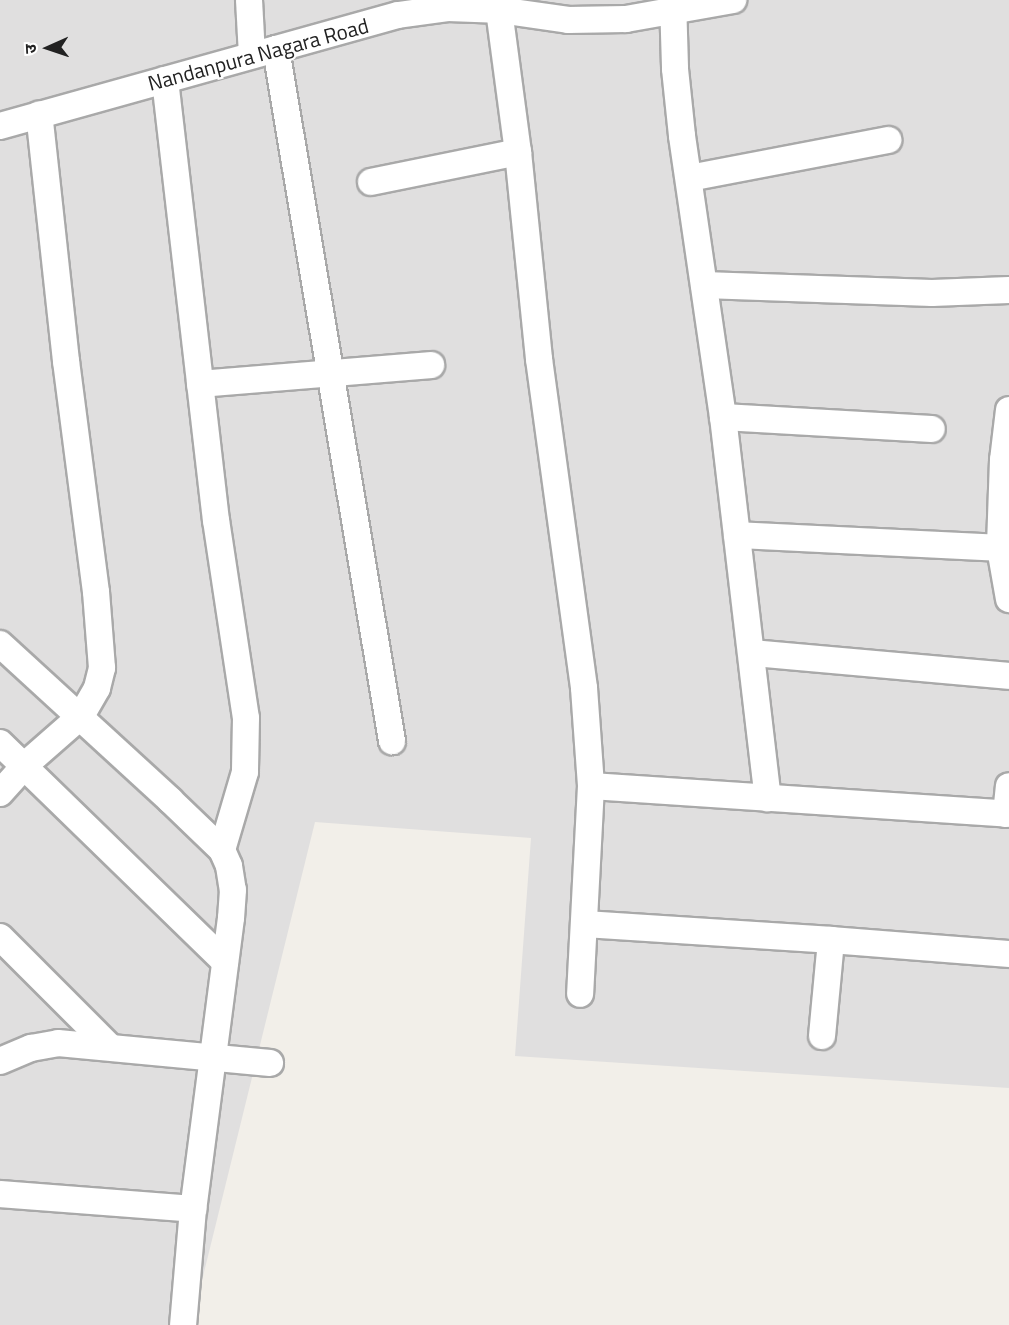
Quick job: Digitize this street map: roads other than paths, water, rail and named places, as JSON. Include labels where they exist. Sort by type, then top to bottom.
[{"type":"street","points":[[249,0],[264,52],[330,372],[392,741]]},
{"type":"street","name":"Nandanpura Nagara Road","points":[[0,126],[398,15],[448,8],[500,10],[568,20],[626,19],[673,6],[733,0]]},
{"type":"street","points":[[673,6],[675,69],[723,417],[753,653],[768,798]]},
{"type":"street","points":[[500,10],[518,152],[539,359],[584,688],[591,786],[586,924],[580,994]]},
{"type":"street","points":[[165,80],[216,520],[246,718],[245,772],[222,850]]},
{"type":"street","points":[[0,793],[25,765],[81,716],[98,688],[102,668],[39,114]]},
{"type":"street","points":[[689,178],[888,140]]},
{"type":"street","points":[[371,182],[518,152]]},
{"type":"street","points":[[704,285],[933,292],[1009,290]]},
{"type":"street","points":[[200,384],[431,365]]},
{"type":"street","points":[[1009,410],[1003,460],[1000,548],[1009,599]]},
{"type":"street","points":[[723,417],[932,429]]},
{"type":"street","points":[[738,535],[1000,548]]},
{"type":"street","points":[[0,644],[81,716],[222,850],[229,866],[233,890],[193,1209],[183,1325]]},
{"type":"street","points":[[753,653],[1009,676]]},
{"type":"street","points":[[0,743],[225,962]]},
{"type":"street","points":[[591,786],[1008,814],[1009,786]]},
{"type":"street","points":[[586,924],[1009,954]]},
{"type":"street","points":[[0,937],[110,1046]]},
{"type":"street","points":[[822,1036],[831,940]]},
{"type":"street","points":[[0,1061],[31,1048],[58,1043],[110,1046],[212,1059],[270,1063]]},
{"type":"street","points":[[0,1194],[193,1209]]}]
